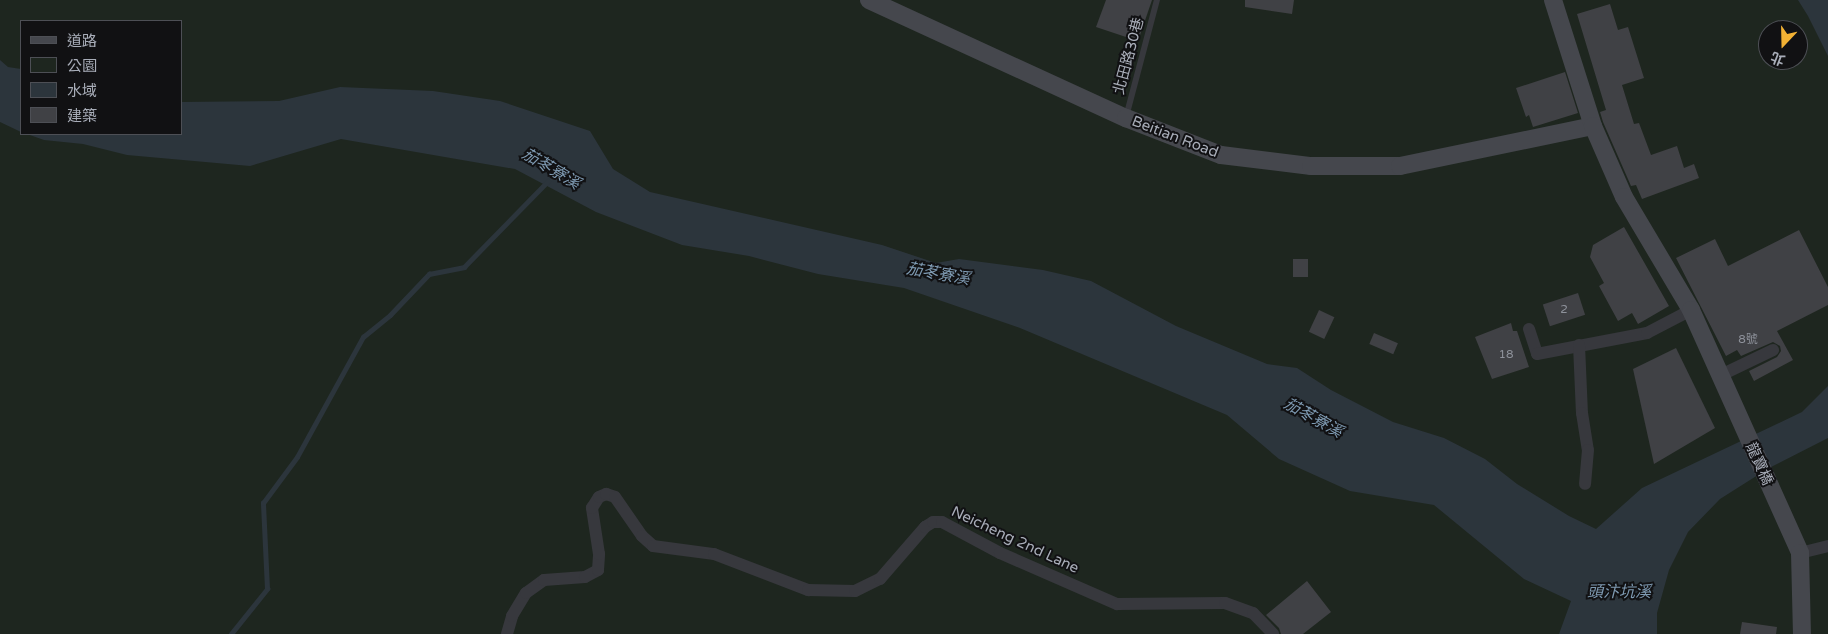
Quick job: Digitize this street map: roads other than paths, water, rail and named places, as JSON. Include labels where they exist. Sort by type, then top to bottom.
[{"type":"street","name":"Beitian Road","points":[[869,0],[1126,118],[1221,155],[1311,166],[1400,166],[1593,126]]},
{"type":"street","name":"龍寶橋","points":[[1553,0],[1593,126],[1624,197],[1691,310],[1800,553]]},
{"type":"street","points":[[1529,329],[1538,354],[1647,333],[1691,310]]},
{"type":"street","points":[[1579,345],[1582,413],[1588,450],[1585,484]]},
{"type":"street","points":[[1719,376],[1773,350]]},
{"type":"street","name":"Neicheng 2nd Lane","points":[[508,634],[512,616],[526,593],[544,580],[585,577],[598,570],[599,554],[592,508],[599,497],[606,494],[614,497],[642,536],[653,546],[714,554],[808,590],[855,591],[880,578],[924,526],[933,522],[942,522],[1000,554],[1117,604],[1225,603],[1253,613],[1273,634]]},
{"type":"street","points":[[1802,634],[1800,553],[1828,546]]},
{"type":"lane","name":"北田路30巷","points":[[1126,118],[1157,0]]},
{"type":"water","points":[[1798,0],[1828,0],[1828,56],[1808,16]]},
{"type":"water","points":[[0,60],[8,67],[20,69],[20,132],[0,122]]},
{"type":"water","points":[[340,87],[433,91],[500,101],[590,131],[613,169],[650,192],[882,245],[936,263],[959,259],[1043,270],[1091,281],[1176,326],[1267,364],[1297,368],[1331,390],[1393,422],[1444,438],[1485,459],[1517,484],[1569,516],[1596,529],[1642,488],[1802,412],[1828,386],[1828,438],[1769,468],[1720,499],[1688,532],[1669,570],[1657,613],[1657,634],[1559,634],[1571,601],[1524,579],[1434,505],[1350,491],[1279,459],[1227,415],[1020,328],[904,288],[818,274],[749,256],[682,245],[596,212],[515,169],[341,139],[250,166],[127,155],[83,144],[44,140],[30,135],[182,135],[182,102],[279,101]]},
{"type":"waterway","name":"茄苳寮溪","points":[[231,634],[267,589],[263,503],[297,457],[363,337],[390,315],[429,274],[464,267],[548,181]]},
{"type":"water label","name":"頭汴坑溪","points":[[1619,592]]}]
